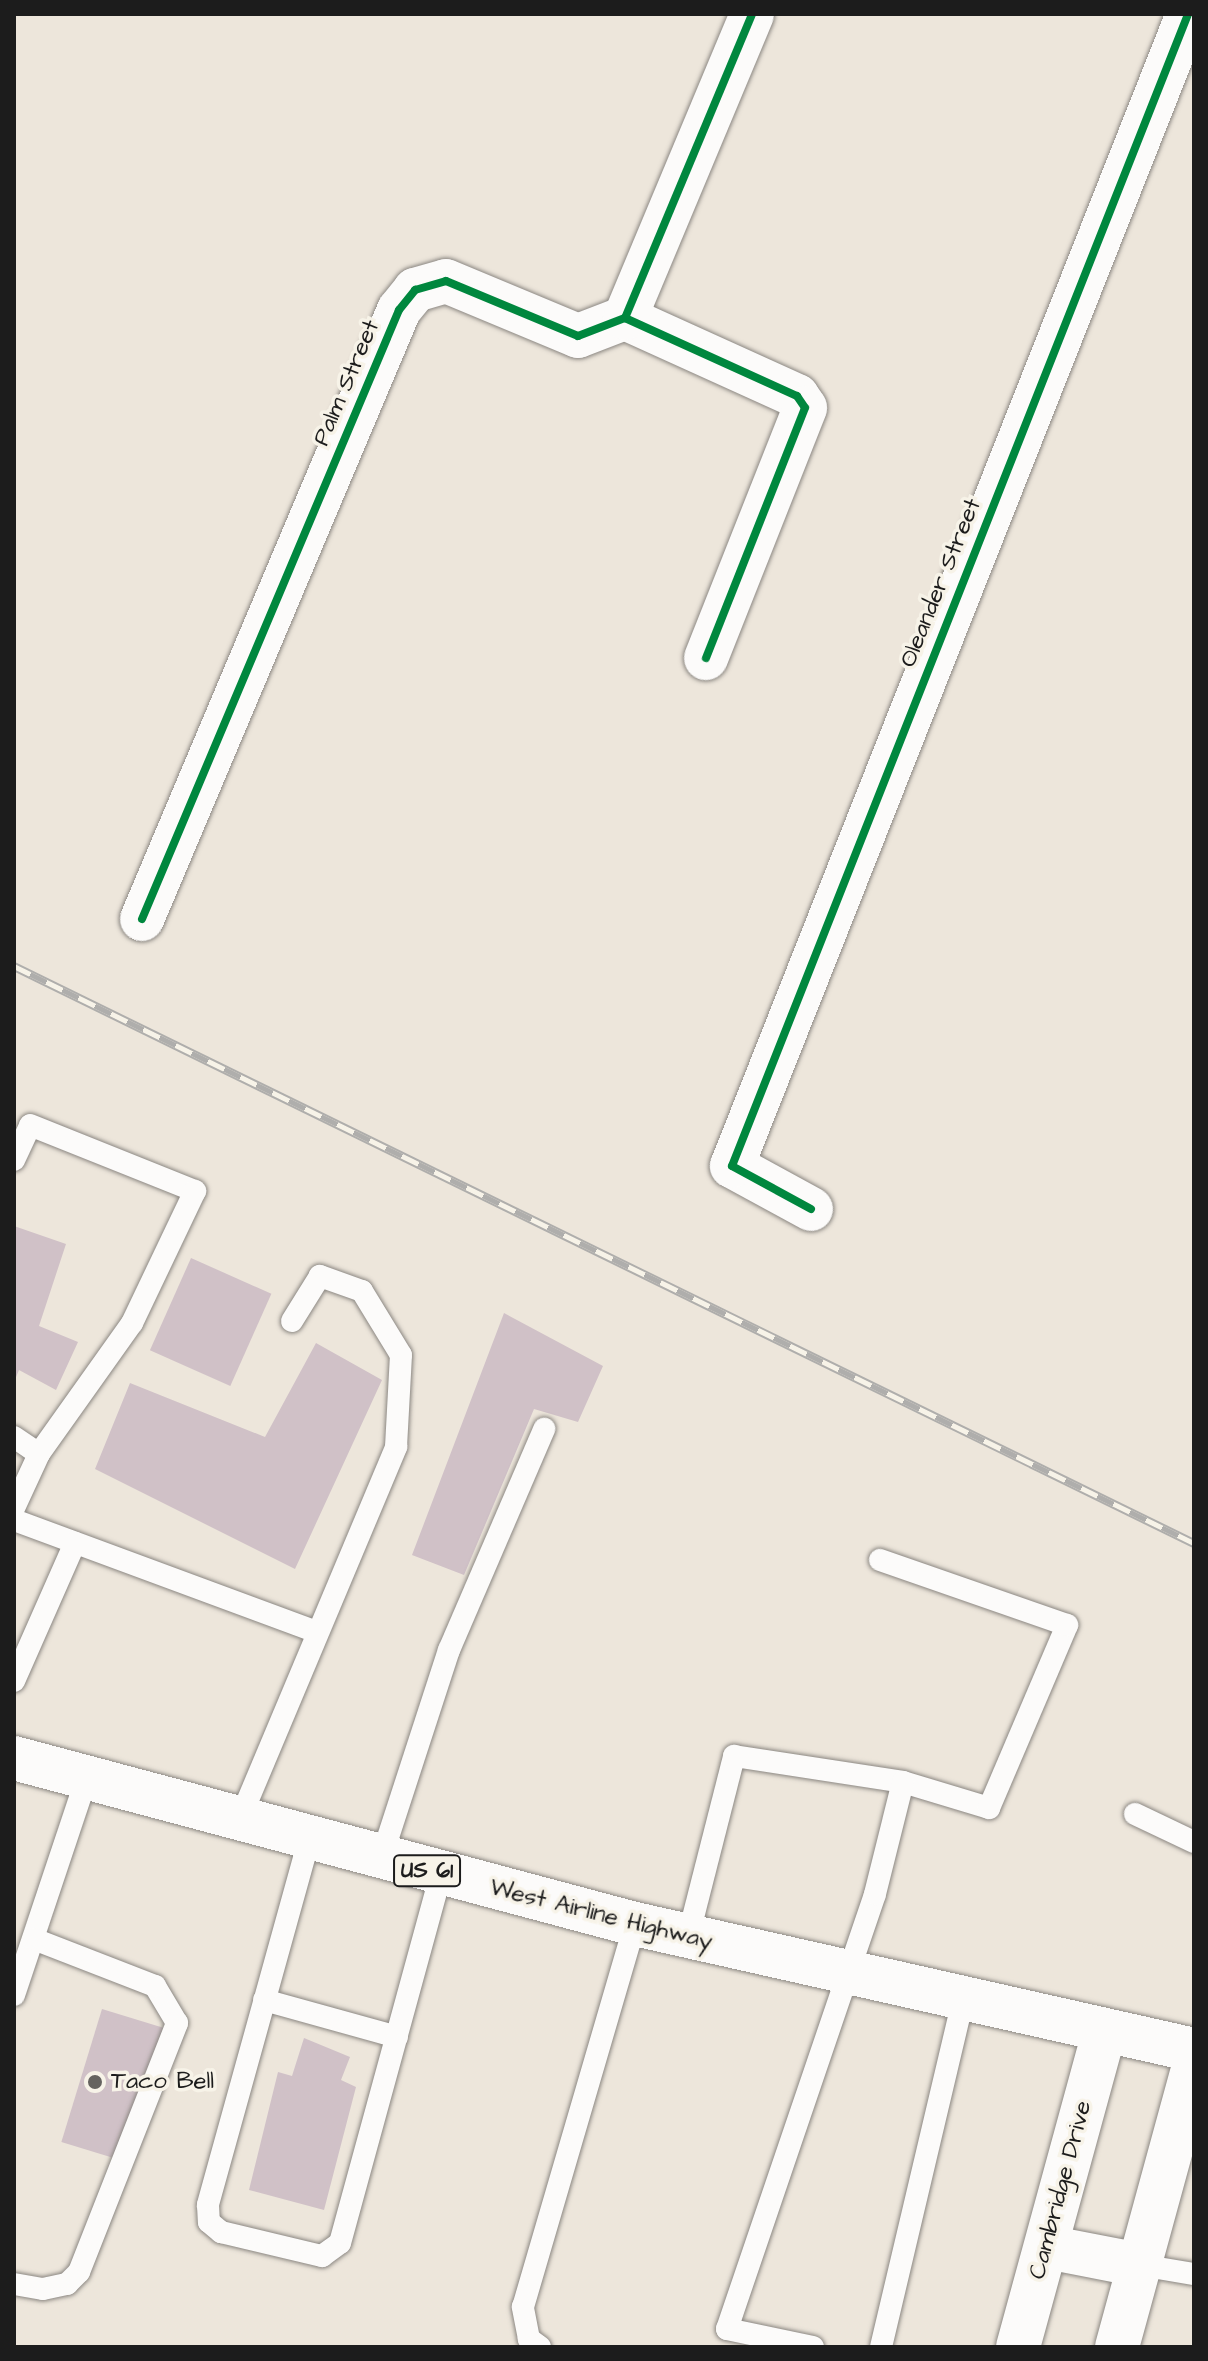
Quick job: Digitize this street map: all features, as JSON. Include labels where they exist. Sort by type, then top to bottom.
[{"type":"main road","points":[[706,658],[805,408],[797,396],[625,318],[752,14]]},
{"type":"main road","name":"Oleander Street","points":[[811,1209],[732,1166],[1188,14]]},
{"type":"main road","name":"Palm Street","points":[[142,919],[399,310],[415,290],[446,281],[578,336],[625,318]]},
{"type":"main road","name":"West Airline Highway","points":[[14,1758],[309,1840],[635,1924],[1194,2050]]},
{"type":"main road","name":"Cambridge Drive","points":[[1018,2347],[1104,2032]]},
{"type":"main road","points":[[1117,2347],[1194,2066]]},
{"type":"main road","points":[[1047,2247],[1140,2265]]},
{"type":"lane","points":[[14,1160],[30,1125],[195,1191],[132,1323],[39,1454],[14,1508]]},
{"type":"lane","points":[[239,1821],[314,1631],[396,1447],[401,1355],[362,1291],[320,1276],[292,1321]]},
{"type":"lane","points":[[381,1859],[449,1650],[544,1429]]},
{"type":"lane","points":[[14,1437],[39,1454]]},
{"type":"lane","points":[[14,1520],[314,1631]]},
{"type":"lane","points":[[14,1681],[75,1543]]},
{"type":"lane","points":[[688,1937],[734,1756],[903,1782],[989,1808],[1067,1625],[880,1560]]},
{"type":"lane","points":[[14,1995],[87,1777]]},
{"type":"lane","points":[[813,2347],[727,2329],[843,1973],[875,1894],[903,1782]]},
{"type":"lane","points":[[1135,1814],[1194,1842]]},
{"type":"lane","points":[[309,1840],[208,2205],[209,2222],[221,2232],[333,2253],[441,1875]]},
{"type":"lane","points":[[540,2347],[529,2339],[523,2307],[635,1924]]},
{"type":"lane","points":[[14,2284],[43,2289],[67,2284],[79,2272],[177,2023],[155,1986],[34,1939]]},
{"type":"lane","points":[[264,2000],[397,2037]]},
{"type":"lane","points":[[881,2347],[963,2000]]},
{"type":"lane","points":[[1140,2265],[1194,2274]]},
{"type":"building","points":[[14,1226],[66,1244],[39,1326],[78,1342],[56,1390],[19,1370],[14,1382]]},
{"type":"building","points":[[191,1258],[271,1294],[230,1386],[150,1350]]},
{"type":"building","points":[[504,1313],[603,1366],[578,1422],[534,1409],[464,1575],[412,1555]]},
{"type":"building","points":[[316,1343],[382,1380],[295,1569],[95,1469],[130,1383],[265,1437]]},
{"type":"building","points":[[102,2009],[163,2028],[123,2161],[61,2142]]},
{"type":"building","points":[[304,2038],[350,2057],[341,2080],[356,2087],[324,2210],[249,2190],[278,2072],[292,2076]]},
{"type":"railway","points":[[14,966],[1194,1543]]},
{"type":"cycle path","points":[[142,919],[399,310],[415,290],[446,281],[578,336],[625,318],[752,14]]},
{"type":"cycle path","points":[[811,1209],[732,1166],[1188,14]]},
{"type":"cycle path","points":[[625,318],[797,396],[805,408],[706,658]]},
{"type":"place","name":"Taco Bell","points":[[95,2082]]}]
